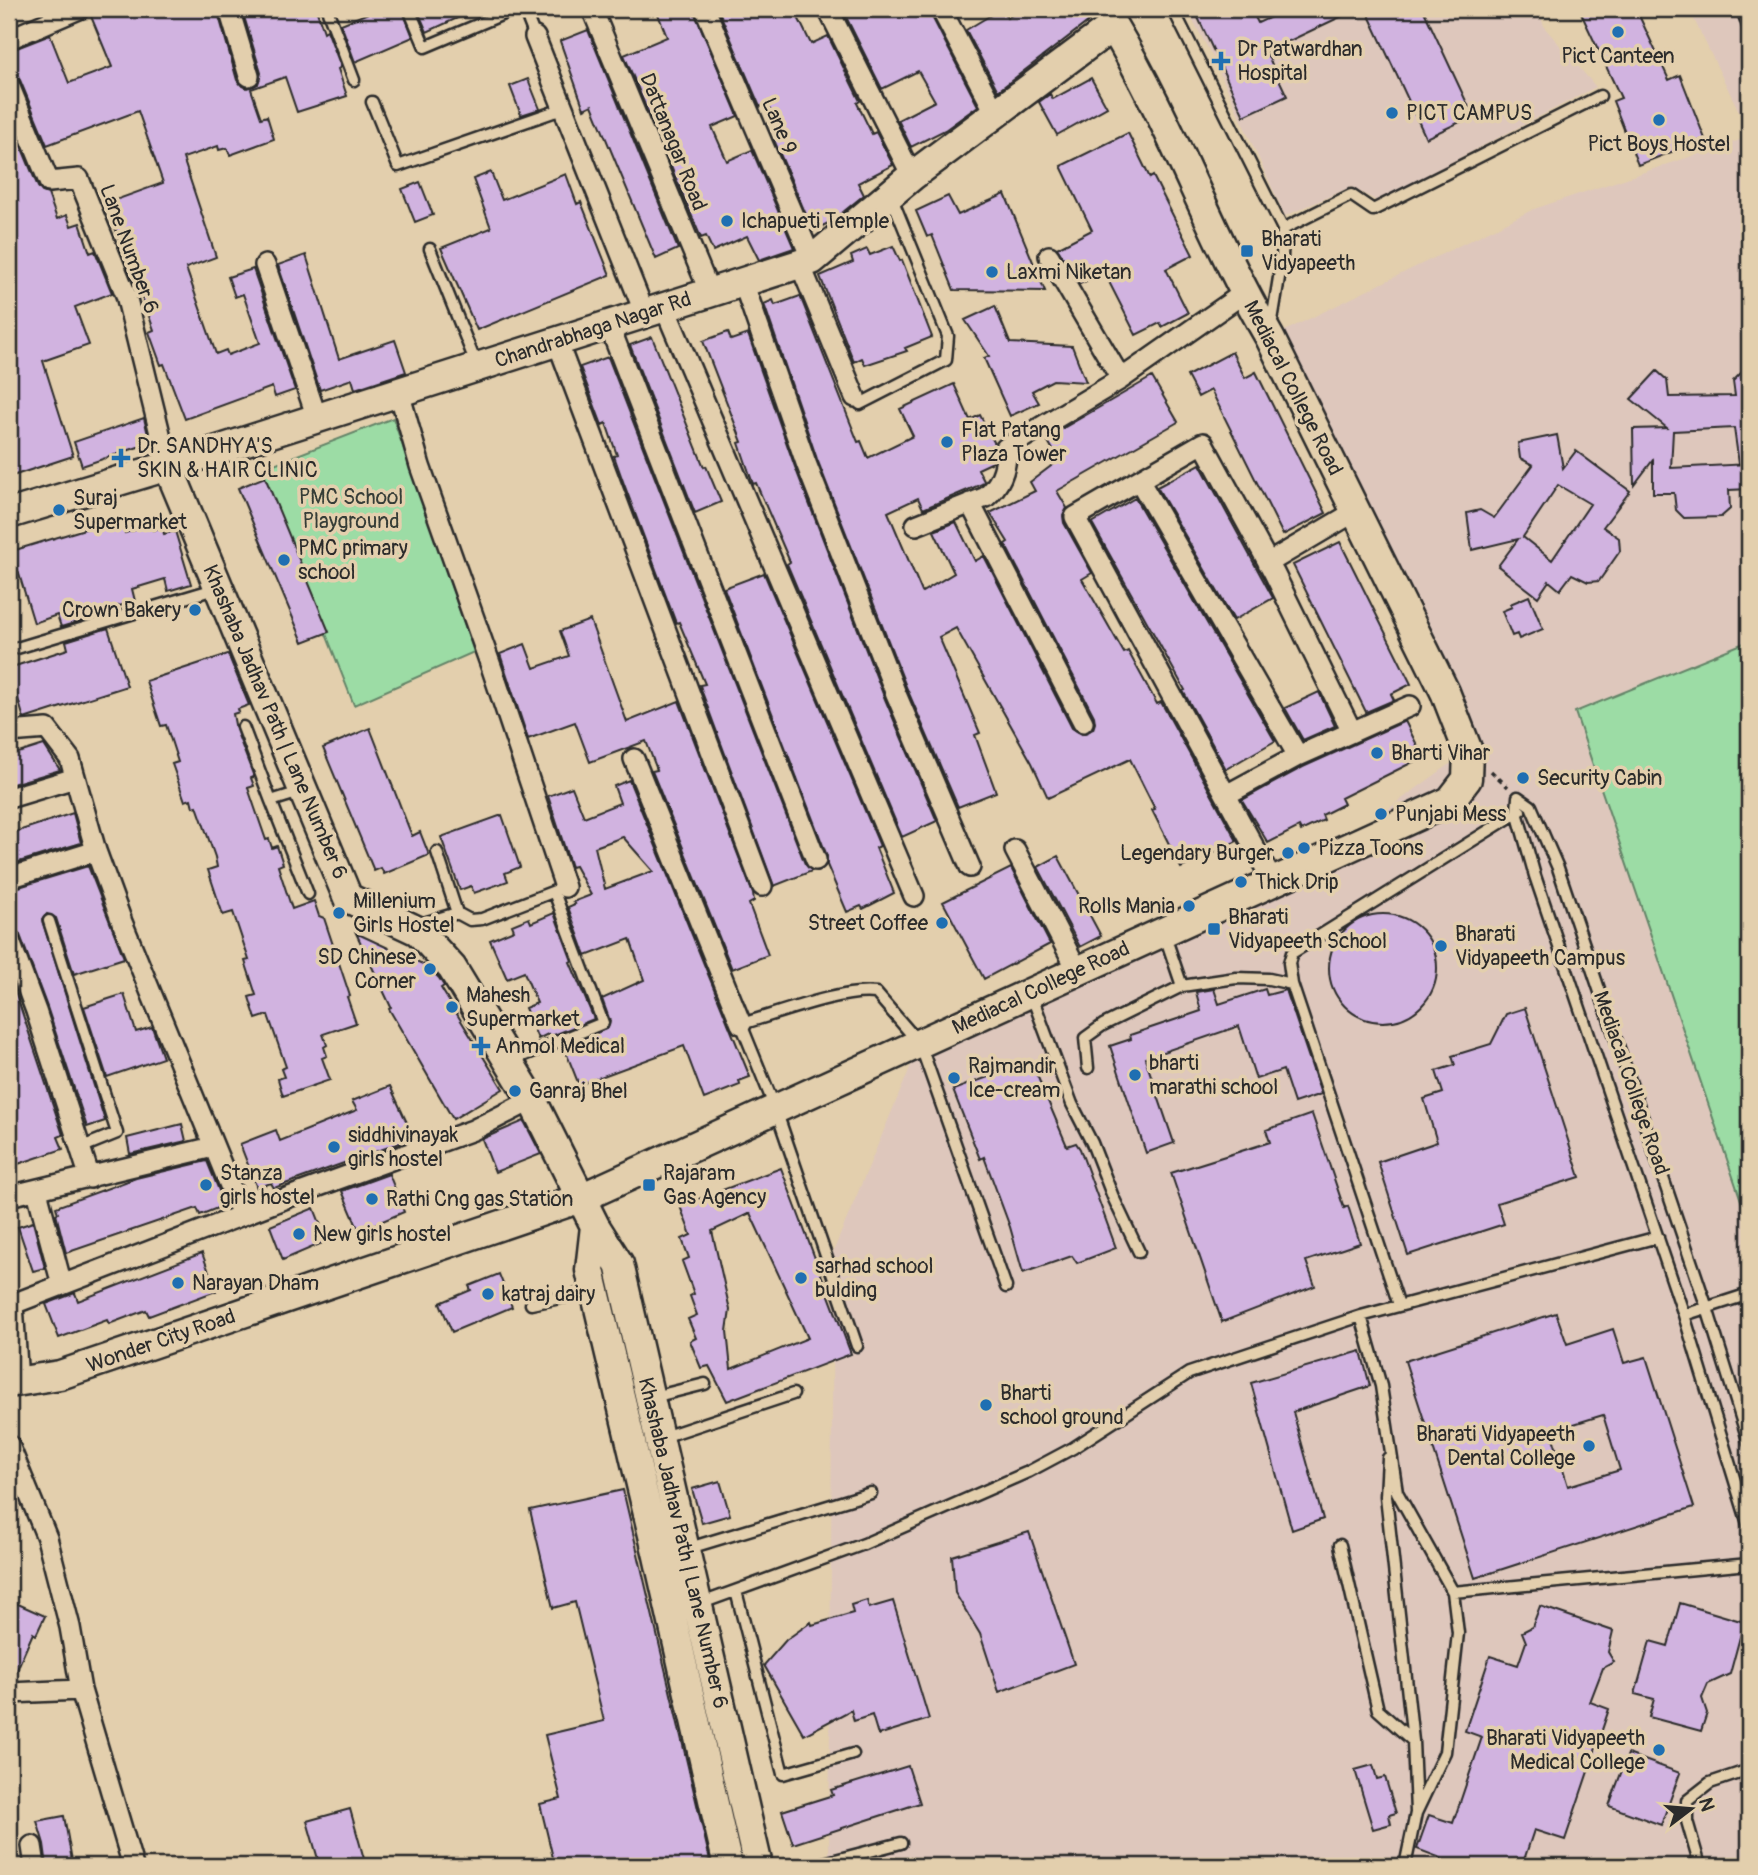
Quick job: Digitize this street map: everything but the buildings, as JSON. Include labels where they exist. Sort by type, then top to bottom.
[{"type":"street","points":[[9,38],[79,9]]},
{"type":"street","points":[[229,9],[249,76]]},
{"type":"street","name":"Dattanagar Road","points":[[592,9],[710,293]]},
{"type":"street","name":"Lane 9","points":[[705,9],[858,401]]},
{"type":"street","points":[[828,9],[912,176]]},
{"type":"street","points":[[941,9],[996,114]]},
{"type":"street","name":"Chandrabhaga Nagar Rd","points":[[9,514],[168,466],[806,262],[912,176],[996,114],[1109,18]]},
{"type":"street","name":"Mediacal College Road","points":[[581,1199],[1450,801],[1467,779],[1468,751],[1445,692],[1270,338],[1244,293],[1136,64],[1109,18]]},
{"type":"street","points":[[535,37],[562,109],[914,896]]},
{"type":"street","name":"Lane Number 6","points":[[9,85],[49,182],[79,179],[126,295],[168,466]]},
{"type":"street","points":[[1049,256],[1121,379]]},
{"type":"street","points":[[265,265],[317,418]]},
{"type":"street","points":[[743,282],[806,463],[896,694],[970,867]]},
{"type":"street","points":[[916,525],[986,497],[995,489],[1006,461],[1006,448],[1121,379],[1244,293]]},
{"type":"street","points":[[609,325],[816,860]]},
{"type":"street","points":[[557,341],[762,886]]},
{"type":"street","points":[[399,392],[421,466],[492,669],[560,889]]},
{"type":"street","points":[[1273,882],[1075,517],[1203,443],[1271,568],[1352,732]]},
{"type":"street","name":"Khashaba Jadhav Path | Lane Number 6","points":[[168,466],[348,898],[418,932],[452,968],[532,1100],[595,1226],[619,1264],[659,1438],[671,1553]]},
{"type":"street","points":[[1139,480],[1298,756]]},
{"type":"street","points":[[970,503],[1083,722]]},
{"type":"street","points":[[1271,568],[1359,518]]},
{"type":"street","points":[[1226,794],[1298,756],[1410,706]]},
{"type":"street","points":[[9,732],[47,729],[70,759],[96,851],[242,1215]]},
{"type":"street","points":[[634,759],[741,1024]]},
{"type":"street","points":[[9,798],[75,778]]},
{"type":"street","points":[[1015,850],[1078,971]]},
{"type":"street","points":[[9,878],[96,851]]},
{"type":"street","points":[[9,939],[36,1011],[90,1178]]},
{"type":"street","points":[[13,1382],[11,1299],[62,1285],[473,1130],[532,1100]]},
{"type":"street","points":[[9,1196],[213,1147]]},
{"type":"street","points":[[37,1191],[62,1285]]},
{"type":"street","name":"Wonder City Road","points":[[13,1382],[60,1375],[581,1199]]},
{"type":"street","name":"Khashaba Jadhav Path | Lane Number 6","points":[[595,1226],[590,1270],[595,1291],[758,1866]]},
{"type":"street","points":[[9,1445],[47,1538],[70,1627],[81,1690],[133,1866]]},
{"type":"street","name":"Khashaba Jadhav Path | Lane Number 6","points":[[684,1608],[727,1866]]},
{"type":"street","points":[[9,1693],[81,1690]]},
{"type":"street","points":[[32,1846],[35,1866]]},
{"type":"lane","points":[[327,9],[354,80]]},
{"type":"lane","points":[[409,9],[425,47],[515,9]]},
{"type":"lane","points":[[524,9],[535,37]]},
{"type":"lane","points":[[1173,9],[1283,229],[1282,260],[1270,338]]},
{"type":"lane","points":[[1742,9],[1749,29]]},
{"type":"lane","points":[[1283,229],[1351,195],[1373,210],[1600,96]]},
{"type":"lane","points":[[372,102],[398,166],[562,109]]},
{"type":"lane","points":[[858,401],[946,360],[948,336],[891,195]]},
{"type":"lane","points":[[430,249],[477,367]]},
{"type":"lane","points":[[17,648],[219,588]]},
{"type":"lane","points":[[243,727],[308,894]]},
{"type":"lane","points":[[271,801],[304,791]]},
{"type":"lane","points":[[1518,797],[1531,806]]},
{"type":"lane","points":[[1518,797],[1517,812],[1535,876],[1684,1315],[1749,1527]]},
{"type":"lane","points":[[1399,1306],[1292,984],[1289,963],[1292,953],[1517,812],[1531,806]]},
{"type":"lane","name":"Mediacal College Road","points":[[1531,806],[1558,868],[1707,1308],[1749,1443]]},
{"type":"lane","points":[[437,852],[457,913],[470,920],[482,919],[560,889],[603,1023],[509,1062]]},
{"type":"lane","points":[[410,928],[457,913]]},
{"type":"lane","points":[[49,921],[117,1133],[80,1148]]},
{"type":"lane","points":[[1164,933],[1182,986]]},
{"type":"lane","points":[[1088,1068],[1085,1038],[1103,1025],[1182,986],[1236,978],[1269,979],[1292,984]]},
{"type":"lane","points":[[858,1346],[776,1110],[741,1024],[863,991],[876,993],[920,1044],[1006,1287]]},
{"type":"lane","points":[[1030,993],[1072,1104],[1092,1143],[1139,1252]]},
{"type":"lane","points":[[684,1608],[864,1544],[1028,1472],[1073,1448],[1189,1373],[1361,1317],[1658,1237]]},
{"type":"lane","points":[[531,1304],[595,1291]]},
{"type":"lane","points":[[1684,1315],[1749,1294]]},
{"type":"lane","points":[[1361,1317],[1381,1386],[1397,1492],[1453,1592],[1458,1633],[1445,1752],[1416,1813],[1405,1866]]},
{"type":"lane","points":[[649,1398],[705,1384]]},
{"type":"lane","points":[[659,1438],[793,1394]]},
{"type":"lane","points":[[1389,1440],[1386,1496],[1413,1741],[1416,1813]]},
{"type":"lane","points":[[671,1553],[870,1493]]},
{"type":"lane","points":[[1340,1545],[1378,1710],[1413,1741]]},
{"type":"lane","points":[[1453,1592],[1749,1564]]},
{"type":"lane","points":[[736,1591],[783,1774],[853,1754]]},
{"type":"lane","points":[[1700,1866],[1687,1821],[1687,1801],[1710,1783],[1749,1770]]},
{"type":"lane","points":[[814,1866],[901,1843]]},
{"type":"path","points":[[1468,751],[1518,797]]},
{"type":"shaded area","name":"PICT CAMPUS","points":[[1187,9],[1537,9],[1545,28],[1596,87],[1377,201],[1351,187],[1285,216],[1214,60]]},
{"type":"shaded area","points":[[1689,9],[1749,9],[1749,132]]},
{"type":"shaded area","name":"Bharati Vidyapeeth Campus","points":[[1749,137],[1749,1866],[829,1866],[833,1252],[920,1044],[1312,864],[1468,751],[1270,338],[1534,209]]},
{"type":"green space","name":"PMC School Playground","points":[[393,418],[474,652],[354,705],[261,469]]},
{"type":"green space","points":[[1749,641],[1749,1224],[1575,712]]},
{"type":"place","name":"Pict Canteen","points":[[1618,32]]},
{"type":"place","name":"Dr Patwardhan Hospital","points":[[1221,61]]},
{"type":"place","name":"PICT CAMPUS","points":[[1392,113]]},
{"type":"place","name":"Pict Boys Hostel","points":[[1659,120]]},
{"type":"place","name":"Ichapueti Temple","points":[[727,221]]},
{"type":"place","name":"Bharati Vidyapeeth","points":[[1247,251]]},
{"type":"place","name":"Laxmi Niketan","points":[[992,272]]},
{"type":"place","name":"Flat Patang Plaza Tower","points":[[947,442]]},
{"type":"place","name":"Dr. SANDHYA'S SKIN & HAIR CLINIC","points":[[121,458]]},
{"type":"place","name":"Suraj Supermarket","points":[[59,510]]},
{"type":"place","name":"PMC primary school","points":[[284,560]]},
{"type":"place","name":"Crown Bakery","points":[[195,610]]},
{"type":"place","name":"Bharti Vihar","points":[[1377,753]]},
{"type":"place","name":"Security Cabin","points":[[1523,778]]},
{"type":"place","name":"Punjabi Mess","points":[[1381,814]]},
{"type":"place","name":"Pizza Toons","points":[[1304,848]]},
{"type":"place","name":"Legendary Burger","points":[[1288,853]]},
{"type":"place","name":"Thick Drip","points":[[1241,882]]},
{"type":"place","name":"Rolls Mania","points":[[1189,906]]},
{"type":"place","name":"Millenium Girls Hostel","points":[[339,913]]},
{"type":"place","name":"Street Coffee","points":[[942,923]]},
{"type":"place","name":"Bharati Vidyapeeth School","points":[[1214,929]]},
{"type":"place","name":"Bharati Vidyapeeth Campus","points":[[1441,946]]},
{"type":"place","name":"SD Chinese Corner","points":[[430,969]]},
{"type":"place","name":"Mahesh Supermarket","points":[[452,1007]]},
{"type":"place","name":"Anmol Medical","points":[[481,1046]]},
{"type":"place","name":"bharti marathi school","points":[[1135,1075]]},
{"type":"place","name":"Rajmandir Ice-cream","points":[[954,1078]]},
{"type":"place","name":"Ganraj Bhel","points":[[515,1091]]},
{"type":"place","name":"siddhivinayak girls hostel","points":[[334,1147]]},
{"type":"place","name":"Stanza girls hostel","points":[[206,1185]]},
{"type":"place","name":"Rajaram Gas Agency","points":[[649,1185]]},
{"type":"place","name":"Rathi Cng gas Station","points":[[372,1199]]},
{"type":"place","name":"New girls hostel","points":[[299,1234]]},
{"type":"place","name":"sarhad school bulding","points":[[801,1278]]},
{"type":"place","name":"Narayan Dham","points":[[178,1283]]},
{"type":"place","name":"katraj dairy","points":[[488,1294]]},
{"type":"place","name":"Bharti school ground","points":[[986,1405]]},
{"type":"place","name":"Bharati Vidyapeeth Dental College","points":[[1589,1446]]},
{"type":"place","name":"Bharati Vidyapeeth Medical College","points":[[1659,1750]]}]
